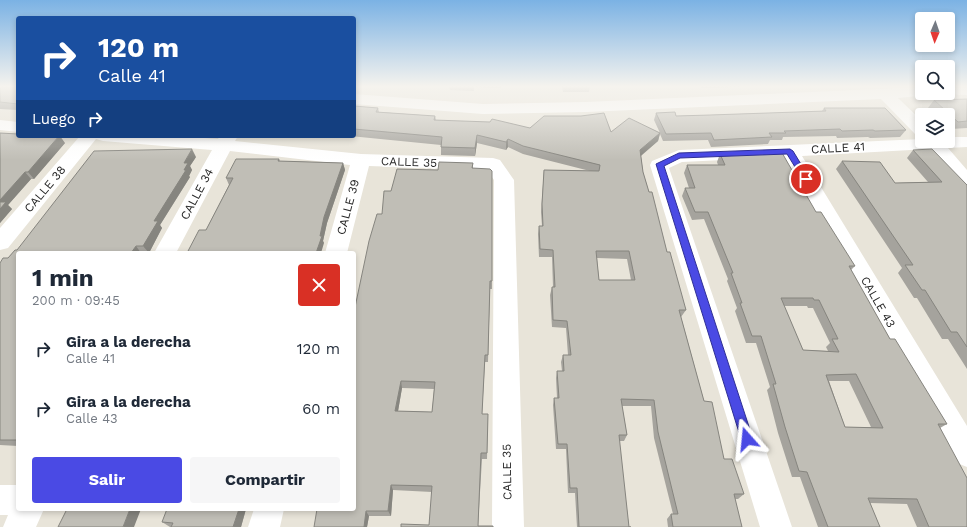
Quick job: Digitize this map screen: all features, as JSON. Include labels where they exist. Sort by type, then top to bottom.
[{"type":"street","points":[[901,111],[915,125]]},
{"type":"street","points":[[0,125],[16,127]]},
{"type":"street","name":"CALLE 38","points":[[0,242],[87,138]]},
{"type":"street","name":"CALLE 35","points":[[153,138],[226,141],[361,160],[493,164],[504,180],[508,527]]},
{"type":"street","name":"CALLE 41","points":[[776,527],[659,164],[679,156],[790,151],[915,140]]},
{"type":"street","name":"CALLE 34","points":[[166,251],[226,141]]},
{"type":"street","name":"CALLE 41","points":[[955,141],[967,142]]},
{"type":"street","points":[[937,148],[967,182]]},
{"type":"street","name":"CALLE 43","points":[[790,151],[967,453]]},
{"type":"street","name":"CALLE 39","points":[[337,251],[361,160]]},
{"type":"street","points":[[0,500],[16,500]]},
{"type":"street","points":[[19,527],[28,511]]},
{"type":"street","points":[[264,527],[268,511]]},
{"type":"building","points":[[356,111],[377,111],[376,112],[435,116],[434,120],[490,122],[492,119],[530,128],[544,116],[581,116],[604,113],[611,132],[629,118],[660,133],[640,150],[643,172],[649,192],[652,192],[667,252],[670,252],[686,310],[679,310],[704,401],[712,402],[724,459],[732,459],[744,494],[734,494],[742,527],[673,527],[671,514],[678,514],[658,432],[654,400],[621,399],[627,435],[619,435],[629,527],[579,527],[577,488],[570,488],[567,444],[558,444],[554,398],[559,398],[557,371],[564,371],[563,355],[571,355],[567,321],[553,320],[552,287],[555,287],[553,250],[540,249],[539,226],[543,226],[542,204],[544,170],[599,171],[600,165],[523,146],[508,139],[506,142],[477,135],[475,148],[441,147],[442,137],[356,129]],"holes":[[[596,251],[629,251],[635,280],[599,280]]]},
{"type":"building","points":[[887,111],[906,130],[842,131],[840,129],[784,131],[786,133],[769,133],[772,137],[714,140],[711,133],[666,134],[656,113],[675,112],[676,116]]},
{"type":"building","points":[[955,111],[967,111],[967,121],[958,122],[955,119]]},
{"type":"building","points":[[0,133],[16,134],[16,138],[57,138],[28,172],[25,172],[0,200]]},
{"type":"building","points":[[192,149],[184,163],[188,163],[184,170],[186,170],[154,221],[158,221],[143,246],[136,246],[132,251],[16,251],[16,440],[0,440],[0,263],[3,258],[8,258],[15,250],[17,250],[94,151]]},
{"type":"building","points":[[932,149],[967,185],[967,347],[957,332],[951,332],[925,290],[922,290],[905,265],[913,265],[842,161],[880,162],[895,183],[942,182],[913,150]]},
{"type":"building","points":[[781,151],[816,212],[821,212],[855,266],[849,266],[890,339],[895,339],[947,424],[938,424],[967,478],[967,527],[929,527],[917,499],[868,498],[880,527],[828,527],[807,472],[799,471],[785,427],[773,384],[776,384],[761,336],[752,336],[731,273],[733,273],[708,212],[695,212],[685,188],[695,188],[687,165],[725,165],[720,154]],"holes":[[[781,298],[813,298],[814,300],[819,300],[838,339],[832,339],[839,352],[803,350]],[[856,374],[883,428],[845,427],[826,375]]]},
{"type":"building","points":[[236,159],[279,159],[278,161],[343,163],[324,217],[320,236],[322,236],[317,251],[188,251],[199,230],[206,230],[233,178],[226,178]]},
{"type":"building","points":[[439,162],[473,163],[472,168],[490,169],[492,171],[492,281],[490,281],[488,355],[485,355],[482,414],[488,414],[487,453],[481,453],[478,526],[493,527],[401,527],[401,524],[429,525],[432,486],[391,485],[388,511],[366,511],[364,527],[314,527],[317,511],[356,511],[356,303],[369,241],[377,214],[382,214],[384,191],[391,191],[397,169],[438,170]],"holes":[[[401,381],[435,382],[432,412],[395,411]]]},
{"type":"building","points":[[0,202],[6,202],[0,209]]},
{"type":"building","points":[[66,511],[129,511],[123,527],[58,527]]},
{"type":"building","points":[[166,511],[238,511],[233,527],[171,527],[173,523],[162,522]]},
{"type":"route","points":[[747,439],[659,164],[679,156],[790,151],[806,179]]}]
